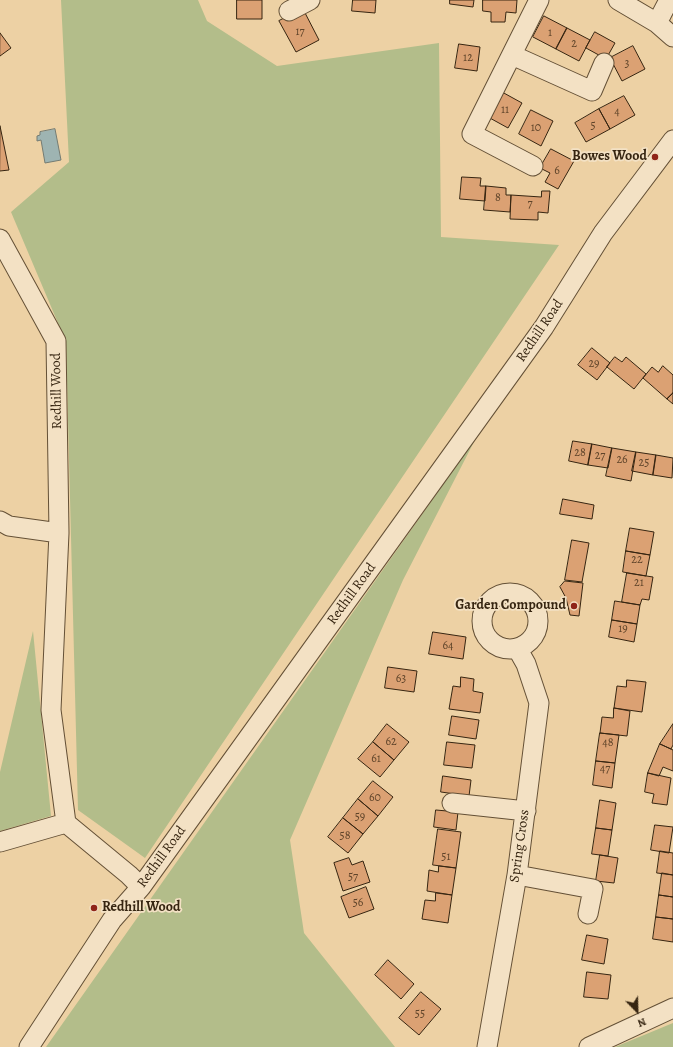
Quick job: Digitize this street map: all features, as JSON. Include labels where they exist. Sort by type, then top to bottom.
[{"type":"street","points":[[289,11],[310,0]]},
{"type":"street","points":[[533,166],[472,134],[539,0]]},
{"type":"street","points":[[618,0],[657,23],[673,37]]},
{"type":"street","points":[[657,23],[669,0]]},
{"type":"street","points":[[512,55],[592,91],[604,63]]},
{"type":"street","name":"Redhill Road","points":[[29,1047],[112,920],[141,887],[544,327],[603,233],[673,140]]},
{"type":"street","name":"Redhill Wood","points":[[0,239],[56,341],[59,533],[51,710],[66,823]]},
{"type":"street","points":[[0,521],[9,526],[59,533]]},
{"type":"street","name":"Spring Cross","points":[[487,1047],[526,811],[540,702],[526,664],[517,648]]},
{"type":"street","points":[[452,803],[526,811]]},
{"type":"street","points":[[0,842],[66,823],[129,875],[141,887]]},
{"type":"street","points":[[516,875],[593,889],[588,914]]},
{"type":"street","points":[[589,1047],[673,1008]]},
{"type":"green space","points":[[61,0],[198,0],[207,21],[277,66],[439,43],[441,237],[559,245],[145,858],[78,810],[66,342],[11,212],[69,162]]},
{"type":"green space","points":[[476,438],[403,580],[290,840],[304,933],[395,1047],[46,1047]]},
{"type":"green space","points":[[33,631],[51,816],[0,831],[0,772]]},
{"type":"green space","points":[[673,1023],[673,1047],[615,1047]]},
{"type":"water","points":[[55,129],[61,160],[45,163],[41,140],[37,141],[37,136],[40,135],[40,132]]},
{"type":"building","points":[[237,0],[262,0],[262,19],[237,19]]},
{"type":"building","points":[[353,0],[376,0],[375,13],[352,11]]},
{"type":"building","points":[[450,0],[474,0],[473,7],[450,4]]},
{"type":"building","points":[[483,0],[517,0],[516,13],[506,12],[505,22],[491,22],[491,12],[483,11]]},
{"type":"building","points":[[303,9],[319,40],[296,52],[279,21]]},
{"type":"building","points":[[544,16],[567,28],[556,49],[533,37]]},
{"type":"building","points":[[567,28],[590,40],[579,61],[556,49]]},
{"type":"building","points":[[595,32],[615,43],[606,59],[586,48]]},
{"type":"building","points":[[0,33],[11,48],[0,56]]},
{"type":"building","points":[[459,44],[480,47],[477,71],[455,68]]},
{"type":"building","points":[[633,46],[645,69],[622,81],[610,58]]},
{"type":"building","points":[[502,92],[522,103],[508,128],[488,117]]},
{"type":"building","points":[[624,96],[635,115],[610,129],[599,109]]},
{"type":"building","points":[[599,109],[610,129],[586,142],[575,123]]},
{"type":"building","points":[[531,110],[553,121],[541,146],[519,134]]},
{"type":"building","points":[[0,126],[9,170],[0,171]]},
{"type":"building","points":[[551,149],[574,161],[558,189],[545,182],[550,173],[540,168]]},
{"type":"building","points":[[462,177],[481,178],[480,186],[486,186],[485,201],[460,199]]},
{"type":"building","points":[[486,186],[506,188],[506,195],[511,195],[510,212],[484,210]]},
{"type":"building","points":[[542,191],[550,191],[548,213],[538,212],[538,220],[510,219],[511,195],[541,197]]},
{"type":"building","points":[[592,348],[610,363],[597,380],[578,365]]},
{"type":"building","points":[[615,357],[622,362],[626,357],[646,374],[634,389],[607,367]]},
{"type":"building","points":[[663,366],[673,375],[673,393],[667,399],[643,378],[652,367],[658,372]]},
{"type":"building","points":[[673,393],[673,404],[667,399]]},
{"type":"building","points":[[573,441],[592,444],[588,465],[569,461]]},
{"type":"building","points":[[592,444],[612,448],[608,468],[588,465]]},
{"type":"building","points":[[612,448],[636,452],[631,481],[606,476]]},
{"type":"building","points":[[636,452],[656,455],[653,475],[632,471]]},
{"type":"building","points":[[656,455],[673,458],[672,478],[653,475]]},
{"type":"building","points":[[563,499],[594,505],[592,519],[560,514]]},
{"type":"building","points":[[630,528],[654,532],[650,555],[626,551]]},
{"type":"building","points":[[572,540],[589,543],[582,582],[565,580]]},
{"type":"building","points":[[626,551],[650,555],[646,576],[623,572]]},
{"type":"building","points":[[627,573],[653,577],[649,600],[642,599],[640,605],[622,602]]},
{"type":"building","name":"Garden Compound","points":[[565,581],[583,583],[579,616],[570,615],[566,598],[560,587]]},
{"type":"building","points":[[615,601],[640,605],[637,624],[612,620]]},
{"type":"building","points":[[612,620],[637,624],[634,642],[609,637]]},
{"type":"building","points":[[433,632],[466,637],[463,659],[429,654]]},
{"type":"building","points":[[388,667],[417,671],[414,692],[385,688]]},
{"type":"building","points":[[461,677],[474,679],[473,691],[483,693],[480,713],[449,709],[453,686],[460,687]]},
{"type":"building","points":[[627,680],[646,682],[642,712],[614,708],[617,686],[626,687]]},
{"type":"building","points":[[614,708],[630,711],[627,736],[600,733],[602,717],[613,718]]},
{"type":"building","points":[[452,716],[479,720],[476,739],[449,735]]},
{"type":"building","points":[[387,724],[409,742],[394,760],[373,742]]},
{"type":"building","points":[[673,724],[673,745],[671,749],[660,744]]},
{"type":"building","points":[[600,733],[619,735],[615,763],[596,761]]},
{"type":"building","points":[[373,742],[394,760],[380,777],[358,759]]},
{"type":"building","points":[[447,742],[475,745],[472,768],[444,765]]},
{"type":"building","points":[[660,744],[673,750],[673,771],[663,767],[659,776],[648,773]]},
{"type":"building","points":[[596,761],[615,763],[612,788],[593,785]]},
{"type":"building","points":[[648,773],[671,778],[667,805],[652,803],[654,794],[645,792]]},
{"type":"building","points":[[443,776],[471,780],[469,796],[441,792]]},
{"type":"building","points":[[373,781],[393,797],[378,816],[358,799]]},
{"type":"building","points":[[358,799],[378,816],[363,834],[343,818]]},
{"type":"building","points":[[600,800],[616,803],[612,830],[596,828]]},
{"type":"building","points":[[436,810],[458,812],[456,830],[434,827]]},
{"type":"building","points":[[343,818],[363,834],[348,853],[328,837]]},
{"type":"building","points":[[655,825],[673,827],[669,853],[651,850]]},
{"type":"building","points":[[596,828],[612,830],[608,856],[592,854]]},
{"type":"building","points":[[438,829],[461,832],[456,868],[433,865]]},
{"type":"building","points":[[660,851],[673,853],[673,875],[657,873]]},
{"type":"building","points":[[600,855],[618,858],[614,883],[596,881]]},
{"type":"building","points":[[349,858],[352,865],[363,861],[370,882],[343,891],[334,863]]},
{"type":"building","points":[[439,866],[456,868],[452,895],[427,891],[429,870],[438,872]]},
{"type":"building","points":[[662,873],[673,875],[673,897],[659,895]]},
{"type":"building","points":[[366,887],[374,909],[349,918],[341,897]]},
{"type":"building","points":[[436,893],[452,895],[448,923],[422,919],[425,900],[435,901]]},
{"type":"building","points":[[659,895],[673,897],[673,919],[656,917]]},
{"type":"building","points":[[656,917],[673,919],[673,942],[653,939]]},
{"type":"building","points":[[587,935],[608,939],[604,964],[582,960]]},
{"type":"building","points":[[388,960],[414,984],[401,999],[375,975]]},
{"type":"building","points":[[587,972],[611,975],[608,999],[584,997]]},
{"type":"building","points":[[421,992],[441,1009],[419,1035],[399,1018]]},
{"type":"place","name":"Bowes Wood","points":[[655,157]]},
{"type":"place","name":"Garden Compound","points":[[574,606]]},
{"type":"place","name":"Redhill Wood","points":[[94,908]]}]
